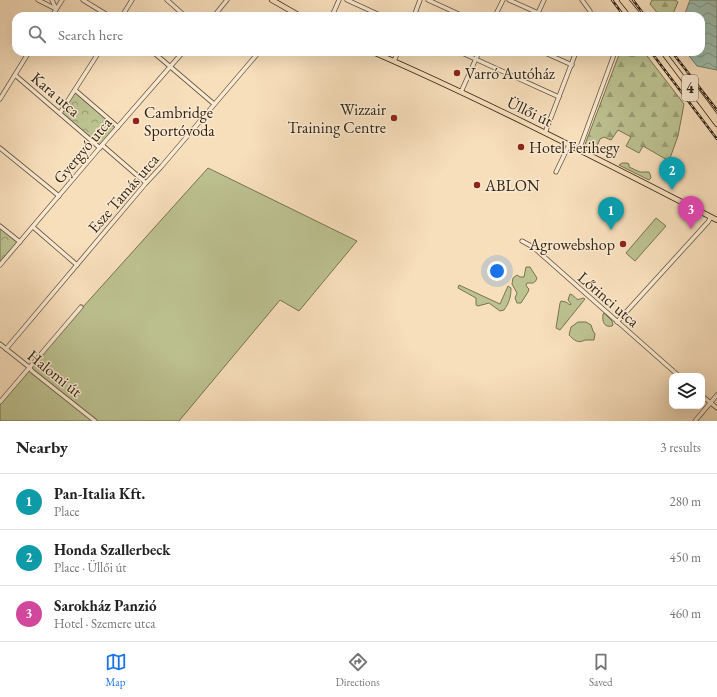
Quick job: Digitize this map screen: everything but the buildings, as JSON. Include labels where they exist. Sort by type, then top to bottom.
[{"type":"main road","points":[[272,0],[289,12]]},
{"type":"main road","points":[[622,0],[632,12]]},
{"type":"main road","points":[[626,0],[636,12]]},
{"type":"main road","name":"Üllői út","points":[[382,56],[461,92],[545,133],[717,220]]},
{"type":"main road","name":"4","points":[[666,56],[717,124]]},
{"type":"main road","name":"4","points":[[670,56],[717,118]]},
{"type":"street","points":[[38,0],[56,9]]},
{"type":"street","points":[[52,0],[56,9]]},
{"type":"street","points":[[54,12],[62,0]]},
{"type":"street","points":[[83,0],[102,12]]},
{"type":"street","points":[[124,12],[132,0]]},
{"type":"street","points":[[167,0],[180,12]]},
{"type":"street","points":[[217,12],[227,0]]},
{"type":"street","points":[[334,12],[339,0]]},
{"type":"street","points":[[347,0],[373,12]]},
{"type":"street","points":[[416,12],[420,0]]},
{"type":"street","points":[[428,0],[454,12]]},
{"type":"street","points":[[497,12],[503,0]]},
{"type":"street","points":[[509,0],[536,12]]},
{"type":"street","points":[[538,12],[544,0]]},
{"type":"street","points":[[582,0],[590,12]]},
{"type":"street","points":[[0,99],[27,56]]},
{"type":"street","points":[[60,114],[96,56]]},
{"type":"street","points":[[158,56],[214,104]]},
{"type":"street","name":"Gyergyó utca","points":[[0,265],[180,56]]},
{"type":"street","name":"Esze Tamás utca","points":[[6,349],[255,56]]},
{"type":"street","points":[[394,61],[396,56]]},
{"type":"street","points":[[469,56],[559,97]]},
{"type":"street","points":[[461,92],[477,56]]},
{"type":"street","points":[[552,56],[572,65]]},
{"type":"street","points":[[545,133],[575,56]]},
{"type":"street","points":[[579,150],[614,56]]},
{"type":"street","name":"Kara utca","points":[[15,75],[60,114],[146,183]]},
{"type":"street","points":[[75,90],[118,127]]},
{"type":"street","points":[[556,172],[569,145]]},
{"type":"street","points":[[0,148],[59,196]]},
{"type":"street","points":[[617,322],[711,217]]},
{"type":"street","points":[[0,226],[20,242]]},
{"type":"street","points":[[33,227],[77,265]]},
{"type":"street","name":"Lőrinci utca","points":[[522,241],[533,247],[676,373]]},
{"type":"street","points":[[0,402],[81,307]]},
{"type":"street","name":"Halomi út","points":[[0,344],[95,421]]},
{"type":"street","points":[[695,421],[717,395]]},
{"type":"street","points":[[705,398],[717,408]]},
{"type":"green space","points":[[652,0],[675,0],[678,2],[674,12],[657,12],[650,4]]},
{"type":"green space","points":[[618,56],[647,56],[684,104],[678,136],[669,161],[643,146],[639,153],[626,146],[631,137],[618,130],[611,140],[604,137],[600,139],[595,151],[584,147]]},
{"type":"green space","points":[[75,90],[118,127],[100,148],[60,114]]},
{"type":"green space","points":[[622,163],[629,164],[629,167],[640,172],[649,172],[651,178],[649,180],[619,165]]},
{"type":"green space","points":[[208,168],[357,241],[299,311],[280,300],[179,421],[0,421],[0,402],[29,367]]},
{"type":"green space","points":[[656,218],[666,226],[635,261],[626,253]]},
{"type":"green space","points":[[0,226],[20,242],[0,265]]},
{"type":"green space","points":[[526,267],[530,267],[537,278],[534,283],[527,283],[526,285],[529,289],[528,292],[521,303],[517,303],[515,298],[517,293],[512,284],[513,278],[517,275],[524,277]]},
{"type":"green space","points":[[459,285],[500,304],[508,286],[511,288],[510,297],[504,310],[500,311],[489,303],[478,306],[476,305],[476,298],[458,288]]},
{"type":"green space","points":[[570,294],[577,299],[585,299],[560,330],[556,328],[560,303],[561,301],[566,302],[570,305],[571,304],[568,300]]},
{"type":"green space","points":[[604,313],[612,321],[612,326],[605,325],[603,321]]},
{"type":"green space","points":[[578,322],[586,322],[591,325],[595,334],[594,340],[578,341],[574,340],[569,335],[571,327]]},
{"type":"water","points":[[690,0],[717,0],[717,70],[697,66],[689,56],[705,56],[705,12],[686,12]]},
{"type":"railway","points":[[612,0],[621,12]]},
{"type":"railway","points":[[633,0],[642,12]]},
{"type":"railway","points":[[654,56],[717,139]]},
{"type":"railway","points":[[675,56],[717,110]]},
{"type":"place","name":"Varró Autóház","points":[[457,73]]},
{"type":"place","name":"Wizzair Training Centre","points":[[394,118]]},
{"type":"place","name":"Cambridge Sportóvoda","points":[[136,121]]},
{"type":"place","name":"Hotel Ferihegy","points":[[521,147]]},
{"type":"place","name":"ABLON","points":[[477,185]]},
{"type":"place","name":"Honda Szallerbeck","points":[[672,190]]},
{"type":"place","name":"Sarokház Panzió","points":[[691,229]]},
{"type":"place","name":"Pan-Italia Kft.","points":[[611,230]]},
{"type":"place","name":"Agrowebshop","points":[[623,244]]}]
